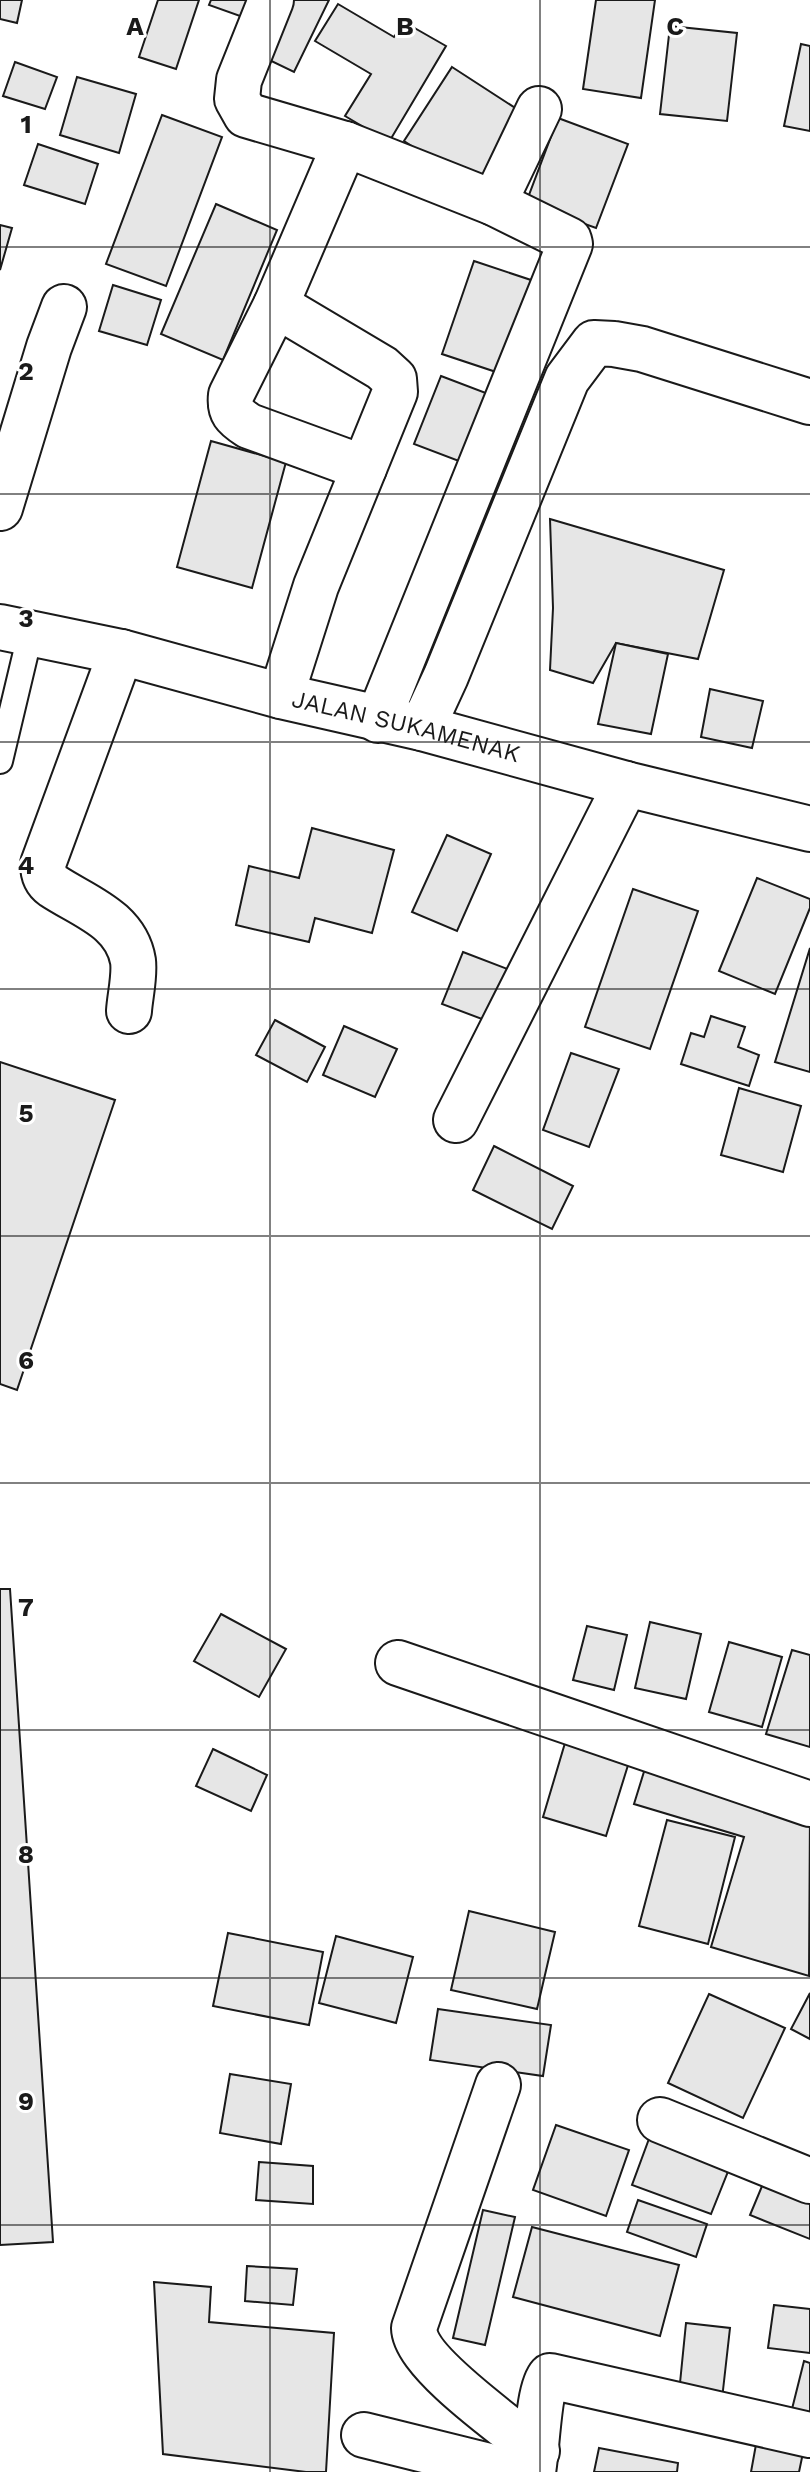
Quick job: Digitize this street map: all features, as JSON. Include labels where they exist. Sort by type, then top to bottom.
[{"type":"street","points":[[271,0],[239,80],[237,99],[246,115],[345,144],[494,203],[569,240],[569,250],[378,720]]},
{"type":"street","points":[[494,203],[539,109]]},
{"type":"street","points":[[345,144],[276,305],[231,395],[230,407],[236,418],[249,426],[364,468]]},
{"type":"street","points":[[276,305],[382,368],[394,379],[395,392],[316,586],[281,696]]},
{"type":"street","points":[[0,508],[64,307]]},
{"type":"street","points":[[422,728],[567,379],[594,343],[642,349],[810,402]]},
{"type":"street","name":"JALAN SUKAMENAK","points":[[15,631],[121,652],[281,696],[422,728],[626,784],[810,829]]},
{"type":"street","points":[[121,652],[43,864],[43,873],[53,886],[104,915],[123,936],[133,961],[129,1011]]},
{"type":"street","points":[[456,1120],[626,784]]},
{"type":"street","points":[[398,1663],[810,1804]]},
{"type":"street","points":[[498,2085],[414,2328],[414,2338],[528,2465]]},
{"type":"street","points":[[660,2120],[810,2181]]},
{"type":"street","points":[[528,2465],[545,2381],[550,2376],[810,2435]]},
{"type":"street","points":[[364,2435],[528,2465]]},
{"type":"lane","points":[[0,761],[15,631]]},
{"type":"building","points":[[0,0],[22,0],[17,23],[0,19]]},
{"type":"building","points":[[158,0],[199,0],[176,69],[139,57]]},
{"type":"building","points":[[211,0],[261,0],[254,21],[209,5]]},
{"type":"building","points":[[289,0],[329,0],[294,72],[261,56]]},
{"type":"building","points":[[596,0],[655,0],[641,98],[583,89]]},
{"type":"building","points":[[338,4],[394,37],[404,22],[446,46],[389,142],[345,116],[371,74],[315,41]]},
{"type":"building","points":[[670,26],[737,33],[727,121],[660,114]]},
{"type":"building","points":[[801,44],[810,46],[810,131],[784,126]]},
{"type":"building","points":[[15,62],[57,77],[45,109],[3,96]]},
{"type":"building","points":[[452,67],[523,113],[475,187],[404,141]]},
{"type":"building","points":[[77,77],[136,94],[119,153],[60,135]]},
{"type":"building","points":[[162,115],[222,137],[166,286],[106,264]]},
{"type":"building","points":[[558,118],[628,144],[596,228],[526,203]]},
{"type":"building","points":[[38,144],[98,164],[85,204],[24,185]]},
{"type":"building","points":[[216,204],[277,230],[223,360],[161,334]]},
{"type":"building","points":[[0,225],[12,228],[0,270]]},
{"type":"building","points":[[474,261],[543,284],[511,377],[442,354]]},
{"type":"building","points":[[113,285],[161,300],[147,345],[99,331]]},
{"type":"building","points":[[441,376],[499,398],[472,466],[414,444]]},
{"type":"building","points":[[211,441],[286,462],[252,588],[177,567]]},
{"type":"building","points":[[550,519],[724,570],[698,659],[616,643],[593,683],[550,670],[553,608]]},
{"type":"building","points":[[616,643],[668,654],[651,734],[598,724]]},
{"type":"building","points":[[710,689],[763,701],[752,748],[701,737]]},
{"type":"building","points":[[312,828],[394,850],[372,933],[315,918],[309,942],[236,925],[249,866],[299,878]]},
{"type":"building","points":[[447,835],[491,854],[457,931],[412,912]]},
{"type":"building","points":[[757,878],[810,899],[810,908],[775,994],[719,971]]},
{"type":"building","points":[[633,889],[698,911],[650,1049],[585,1027]]},
{"type":"building","points":[[810,948],[810,1072],[775,1062]]},
{"type":"building","points":[[463,952],[518,973],[498,1025],[442,1004]]},
{"type":"building","points":[[711,1016],[745,1027],[738,1047],[759,1055],[749,1086],[681,1064],[691,1033],[704,1037]]},
{"type":"building","points":[[275,1020],[325,1047],[307,1082],[256,1055]]},
{"type":"building","points":[[344,1026],[397,1049],[375,1097],[323,1075]]},
{"type":"building","points":[[571,1053],[619,1069],[589,1147],[543,1130]]},
{"type":"building","points":[[0,1062],[115,1100],[17,1390],[0,1384]]},
{"type":"building","points":[[739,1088],[801,1106],[783,1172],[721,1155]]},
{"type":"building","points":[[494,1146],[573,1186],[552,1229],[473,1190]]},
{"type":"building","points":[[0,1589],[10,1589],[53,2242],[0,2245]]},
{"type":"building","points":[[221,1614],[286,1649],[259,1697],[194,1661]]},
{"type":"building","points":[[650,1622],[701,1634],[686,1699],[635,1688]]},
{"type":"building","points":[[587,1626],[627,1635],[614,1690],[573,1680]]},
{"type":"building","points":[[729,1642],[782,1657],[762,1727],[709,1712]]},
{"type":"building","points":[[792,1650],[810,1655],[810,1747],[766,1734]]},
{"type":"building","points":[[565,1743],[629,1762],[606,1836],[543,1817]]},
{"type":"building","points":[[213,1749],[267,1775],[251,1811],[196,1786]]},
{"type":"building","points":[[647,1762],[810,1810],[809,1976],[711,1947],[744,1837],[634,1804]]},
{"type":"building","points":[[667,1820],[735,1837],[708,1944],[639,1926]]},
{"type":"building","points":[[469,1911],[555,1932],[537,2009],[451,1990]]},
{"type":"building","points":[[228,1933],[323,1952],[309,2025],[213,2006]]},
{"type":"building","points":[[336,1936],[413,1957],[396,2023],[319,2003]]},
{"type":"building","points":[[810,1993],[810,2039],[791,2029]]},
{"type":"building","points":[[709,1994],[785,2028],[743,2118],[668,2083]]},
{"type":"building","points":[[438,2009],[551,2025],[543,2076],[430,2060]]},
{"type":"building","points":[[230,2074],[291,2084],[281,2144],[220,2133]]},
{"type":"building","points":[[556,2125],[629,2150],[606,2216],[533,2190]]},
{"type":"building","points":[[653,2128],[733,2159],[711,2214],[632,2185]]},
{"type":"building","points":[[259,2162],[313,2166],[313,2204],[256,2200]]},
{"type":"building","points":[[765,2179],[810,2196],[810,2239],[750,2215]]},
{"type":"building","points":[[638,2200],[707,2224],[696,2257],[627,2232]]},
{"type":"building","points":[[483,2210],[515,2217],[485,2345],[453,2338]]},
{"type":"building","points":[[532,2227],[679,2265],[660,2336],[513,2297]]},
{"type":"building","points":[[247,2266],[297,2269],[293,2305],[245,2301]]},
{"type":"building","points":[[154,2282],[211,2287],[209,2322],[334,2333],[326,2472],[163,2454]]},
{"type":"building","points":[[774,2305],[810,2309],[810,2353],[768,2348]]},
{"type":"building","points":[[686,2323],[730,2328],[721,2408],[678,2403]]},
{"type":"building","points":[[804,2361],[810,2363],[810,2422],[790,2417]]},
{"type":"building","points":[[757,2439],[804,2448],[799,2472],[751,2472]]},
{"type":"building","points":[[599,2448],[678,2463],[677,2472],[594,2472]]}]
